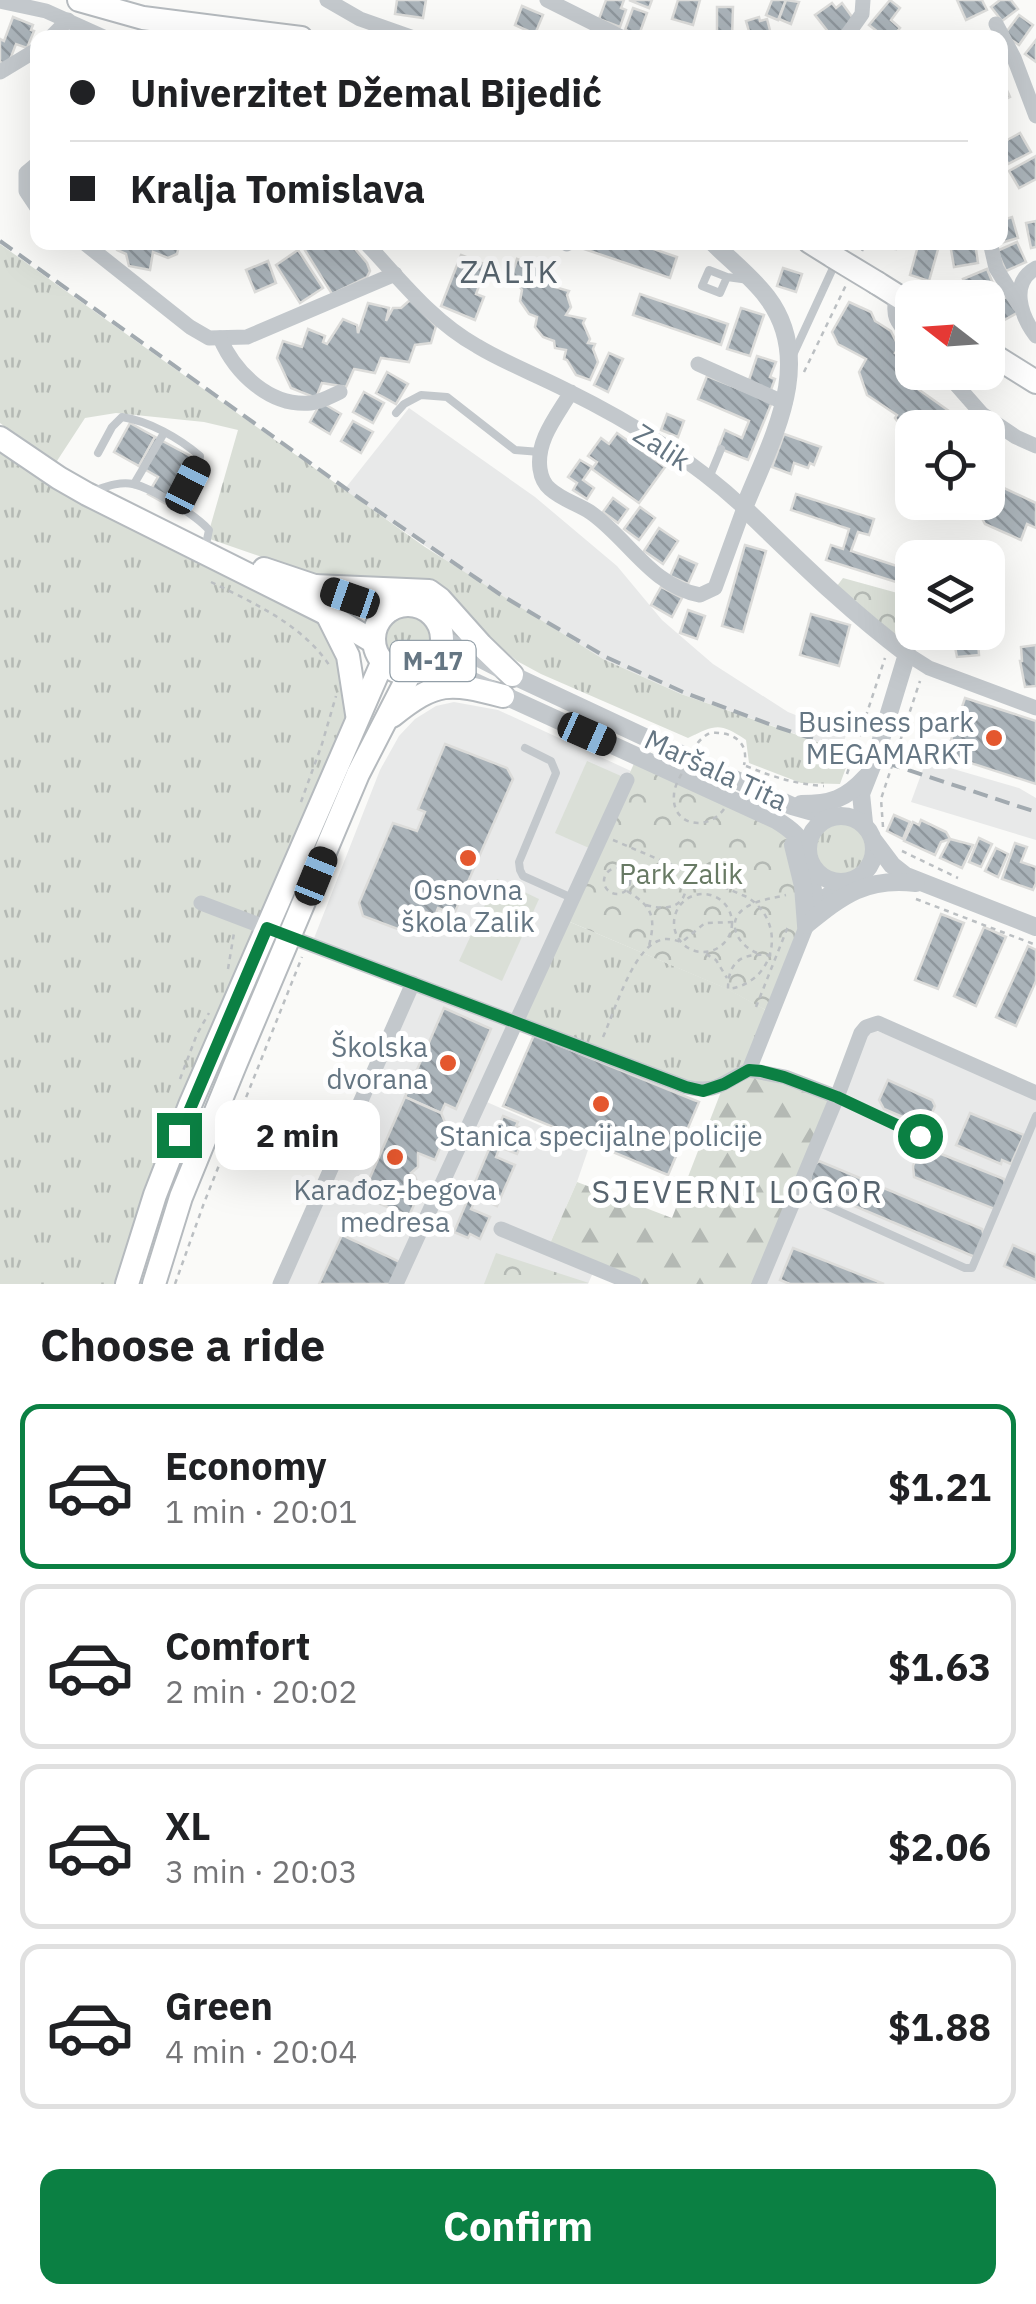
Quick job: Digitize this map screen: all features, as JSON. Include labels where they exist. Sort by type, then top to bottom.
[{"type":"main road","points":[[74,10],[236,30]]},
{"type":"main road","points":[[839,250],[895,294]]},
{"type":"main road","points":[[1005,363],[1036,382]]},
{"type":"main road","name":"M-17","points":[[0,438],[87,494],[327,614],[400,672],[419,670]]},
{"type":"main road","name":"M-17","points":[[195,546],[390,610]]},
{"type":"main road","points":[[314,586],[428,591],[440,599],[507,686]]},
{"type":"main road","name":"M-17","points":[[127,1284],[155,1194],[217,1041],[358,718],[378,652],[378,623],[390,610],[420,606],[437,619],[442,639],[436,659],[419,670],[385,721],[358,774],[298,941],[182,1197],[154,1284]]},
{"type":"main road","points":[[327,614],[348,656],[358,718]]},
{"type":"main road","points":[[385,721],[424,692],[440,686],[507,686]]},
{"type":"street","points":[[327,0],[360,19],[391,30]]},
{"type":"street","points":[[547,0],[607,30]]},
{"type":"street","points":[[851,30],[862,14],[863,0]]},
{"type":"street","points":[[0,1],[46,11],[74,10],[97,30]]},
{"type":"street","points":[[57,30],[74,10]]},
{"type":"street","points":[[996,24],[999,30]]},
{"type":"street","points":[[1008,47],[1036,116]]},
{"type":"street","points":[[0,72],[30,54]]},
{"type":"street","points":[[30,170],[26,173],[26,191],[30,197]]},
{"type":"street","points":[[93,250],[190,327],[210,338],[246,337],[395,274]]},
{"type":"street","name":"Zalik","points":[[372,250],[428,310],[474,345],[571,392],[646,435],[709,478],[866,624],[907,654]]},
{"type":"street","points":[[571,392],[542,440],[540,468],[548,488],[590,512],[647,568],[692,593],[706,593],[714,588],[786,395],[791,359],[780,319],[766,295],[720,250]]},
{"type":"street","points":[[992,250],[996,268],[1021,308]]},
{"type":"street","points":[[1036,268],[1028,272],[1021,284],[1024,320],[1036,336]]},
{"type":"street","points":[[220,338],[228,357],[269,394],[314,403],[340,392]]},
{"type":"street","points":[[698,364],[786,395]]},
{"type":"street","points":[[960,390],[982,414],[1036,446]]},
{"type":"street","name":"Maršala Tita","points":[[442,639],[507,686],[776,820],[801,839],[809,858]]},
{"type":"street","points":[[864,824],[861,794],[907,654],[930,668],[1036,708]]},
{"type":"street","name":"Maršala Tita","points":[[419,670],[507,686],[786,803],[834,816]]},
{"type":"street","points":[[786,803],[830,802],[846,796],[869,772]]},
{"type":"street","points":[[869,772],[876,822],[887,847],[920,892]]},
{"type":"street","points":[[396,1284],[626,780]]},
{"type":"street","points":[[816,902],[809,858],[813,831],[861,794]]},
{"type":"street","points":[[834,816],[856,818],[879,837],[892,865],[920,892]]},
{"type":"street","points":[[749,1070],[799,922],[803,886],[791,840],[776,820]]},
{"type":"street","points":[[799,922],[816,902],[866,872],[879,837]]},
{"type":"street","points":[[809,858],[817,872],[836,882],[878,874],[906,876]]},
{"type":"street","points":[[799,922],[849,892],[887,882],[1036,927]]},
{"type":"street","points":[[201,904],[686,1087],[703,1091],[749,1070],[784,1077],[837,1097]]},
{"type":"street","points":[[280,1284],[413,983]]},
{"type":"street","points":[[759,1284],[860,1033],[866,1027],[878,1023],[1036,1093]]},
{"type":"street","points":[[501,1229],[634,1284]]},
{"type":"lane","points":[[791,359],[839,250]]},
{"type":"lane","points":[[726,278],[752,281]]},
{"type":"lane","points":[[396,414],[404,404],[421,395],[447,397],[514,450],[540,452]]},
{"type":"lane","points":[[98,452],[122,417],[138,420],[200,456],[177,505]]},
{"type":"lane","points":[[134,484],[164,433]]},
{"type":"lane","points":[[709,478],[721,449]]},
{"type":"lane","points":[[87,494],[134,484],[177,505],[209,530],[195,546]]},
{"type":"lane","points":[[525,748],[550,760],[556,772],[519,862],[520,870],[523,876],[572,898]]},
{"type":"lane","points":[[837,1097],[920,1136]]},
{"type":"lane","points":[[797,1193],[972,1268],[1036,1116]]},
{"type":"path","points":[[786,395],[807,369],[851,274]]},
{"type":"path","points":[[211,582],[298,632],[320,649],[331,669]]},
{"type":"path","points":[[879,837],[880,800],[918,684],[927,676]]},
{"type":"path","points":[[302,799],[336,695]]},
{"type":"path","points":[[724,809],[713,821],[689,822],[676,808],[674,792],[697,742],[710,733],[736,737],[745,750],[744,765]]},
{"type":"path","points":[[601,835],[756,904],[770,922],[769,955],[764,970],[753,981],[728,989],[729,972],[738,960],[758,954]]},
{"type":"path","points":[[903,852],[961,880]]},
{"type":"path","points":[[618,868],[626,871],[630,878],[626,890],[615,894],[608,891],[603,879],[607,872],[618,868]]},
{"type":"path","points":[[646,905],[664,908],[682,900],[687,883],[682,868]]},
{"type":"path","points":[[626,890],[650,911],[653,924],[649,948]]},
{"type":"path","points":[[703,952],[727,940],[744,909],[796,892]]},
{"type":"path","points":[[920,892],[1036,946]]},
{"type":"path","points":[[682,942],[675,929],[678,909],[692,896],[702,894],[726,905],[739,942],[758,954],[777,956]]},
{"type":"path","points":[[682,942],[705,924],[734,922]]},
{"type":"path","points":[[756,1006],[777,956],[799,922]]},
{"type":"path","points":[[597,1052],[633,968],[649,948],[663,940],[682,942],[703,952],[716,960],[728,979]]},
{"type":"path","points":[[175,1284],[298,941]]},
{"type":"shaded area","points":[[409,408],[535,497],[617,566],[662,620],[713,664],[788,712],[846,735],[841,750],[681,694],[603,659],[450,563],[344,490]]},
{"type":"shaded area","points":[[454,702],[498,710],[631,771],[480,1099],[589,1147],[548,1248],[595,1268],[588,1284],[280,1284],[413,983],[311,946],[380,770],[399,736],[415,719],[436,706]]},
{"type":"shaded area","points":[[926,761],[1019,788],[1036,798],[1036,840],[911,802]]},
{"type":"shaded area","points":[[866,1027],[1036,1088],[1036,1284],[756,1284]]},
{"type":"green space","points":[[0,244],[425,547],[603,659],[681,694],[851,754],[840,784],[801,783],[749,763],[746,740],[729,730],[712,728],[688,738],[541,674],[517,661],[423,580],[323,578],[207,538],[238,430],[204,422],[116,413],[85,418],[55,464],[0,423]]},
{"type":"green space","points":[[0,438],[327,614],[356,698],[127,1284],[0,1284]]},
{"type":"green space","points":[[843,578],[895,592],[895,634],[879,629],[834,590]]},
{"type":"green space","points":[[408,607],[430,616],[439,638],[430,660],[408,669],[386,660],[377,638],[386,616]]},
{"type":"green space","name":"Park Zalik","points":[[637,757],[776,820],[791,840],[806,925],[771,1013],[727,989],[563,919]]},
{"type":"green space","points":[[587,761],[621,776],[589,848],[555,833]]},
{"type":"green space","points":[[842,817],[864,826],[873,848],[864,870],[842,879],[820,870],[811,848],[820,826]]},
{"type":"green space","points":[[497,879],[539,899],[502,981],[459,961]]},
{"type":"green space","points":[[563,919],[728,989],[771,1013],[749,1070],[703,1091],[516,1022]]},
{"type":"green space","points":[[741,1074],[835,1096],[756,1284],[634,1284],[548,1248],[577,1182],[672,1218],[724,1084]]},
{"type":"green space","points":[[496,1253],[589,1283],[484,1284]]},
{"type":"building","points":[[397,0],[426,0],[423,18],[395,14]]},
{"type":"building","points":[[606,0],[624,0],[621,8],[626,10],[620,27],[599,19]]},
{"type":"building","points":[[629,0],[652,0],[649,8]]},
{"type":"building","points":[[678,0],[700,0],[693,25],[672,19]]},
{"type":"building","points":[[772,0],[786,0],[778,20],[766,15]]},
{"type":"building","points":[[786,0],[799,2],[791,24],[779,19]]},
{"type":"building","points":[[890,0],[900,8],[891,20],[898,30],[875,30],[869,25]]},
{"type":"building","points":[[957,0],[982,0],[987,10],[966,20]]},
{"type":"building","points":[[1000,0],[1011,0],[1018,9],[1002,21],[991,7]]},
{"type":"building","points":[[832,3],[836,8],[842,3],[855,21],[843,30],[827,30],[815,15]]},
{"type":"building","points":[[522,6],[543,15],[537,30],[515,25]]},
{"type":"building","points":[[717,7],[733,7],[732,30],[717,30]]},
{"type":"building","points":[[633,8],[647,13],[641,30],[625,30]]},
{"type":"building","points":[[1019,15],[1033,25],[1019,45],[1008,38],[1008,30]]},
{"type":"building","points":[[13,17],[33,25],[27,48],[16,44],[8,65],[0,62],[0,39],[4,41]]},
{"type":"building","points":[[767,19],[770,30],[749,30],[746,21]]},
{"type":"building","points":[[1036,40],[1036,62],[1025,54]]},
{"type":"building","points":[[1020,133],[1031,152],[1008,164],[1008,140]]},
{"type":"building","points":[[1036,156],[1036,179],[1019,188],[1009,171]]},
{"type":"building","points":[[1012,217],[1018,238],[1008,241],[1008,218]]},
{"type":"building","points":[[1036,221],[1036,247],[1031,248],[1026,223]]},
{"type":"building","points":[[1017,242],[1026,262],[1006,271],[997,251],[1008,250]]},
{"type":"building","points":[[117,250],[178,250],[168,258],[153,252],[150,270],[129,266],[126,254]]},
{"type":"building","points":[[298,250],[323,288],[300,303],[276,265]]},
{"type":"building","points":[[305,250],[356,250],[367,263],[367,277],[332,294]]},
{"type":"building","points":[[587,250],[656,250],[677,257],[670,278]]},
{"type":"building","points":[[917,250],[938,250],[929,280],[910,275]]},
{"type":"building","points":[[951,250],[976,250],[978,263],[954,267]]},
{"type":"building","points":[[461,255],[487,265],[476,294],[484,297],[475,320],[441,306]]},
{"type":"building","points":[[517,259],[549,271],[551,286],[569,291],[571,307],[566,315],[585,319],[588,343],[595,344],[598,362],[590,380],[576,375],[564,359],[566,350],[555,348],[554,341],[543,337],[535,327],[537,317],[529,314],[520,301],[522,290],[511,278]]},
{"type":"building","points":[[268,261],[276,283],[255,292],[246,270]]},
{"type":"building","points":[[783,268],[802,274],[796,292],[777,286]]},
{"type":"building","points":[[987,269],[992,280],[963,280]]},
{"type":"building","points":[[640,294],[728,324],[721,345],[633,315]]},
{"type":"building","points":[[1010,295],[1019,312],[1005,320],[1005,298]]},
{"type":"building","points":[[410,300],[436,326],[431,343],[415,345],[409,362],[381,358],[375,373],[354,369],[346,387],[322,383],[316,398],[291,388],[277,358],[283,341],[302,347],[308,329],[325,336],[323,342],[327,344],[343,319],[357,325],[358,333],[368,303],[389,308],[386,321],[393,308],[401,308]]},
{"type":"building","points":[[849,302],[871,312],[895,340],[895,390],[919,390],[948,410],[895,410],[895,414],[867,395],[859,372],[866,359],[838,344],[832,332]]},
{"type":"building","points":[[741,308],[764,315],[750,356],[727,349]]},
{"type":"building","points":[[609,353],[623,359],[608,392],[594,385]]},
{"type":"building","points":[[757,356],[776,362],[770,377],[775,379],[771,390],[748,383]]},
{"type":"building","points":[[387,372],[408,384],[396,404],[376,393]]},
{"type":"building","points":[[707,376],[772,402],[748,460],[718,448],[725,430],[742,438],[749,421],[698,399]]},
{"type":"building","points":[[364,392],[384,403],[373,423],[353,412]]},
{"type":"building","points":[[321,402],[341,414],[330,434],[310,422]]},
{"type":"building","points":[[667,414],[684,421],[678,437],[661,430]]},
{"type":"building","points":[[353,421],[373,432],[361,453],[341,441]]},
{"type":"building","points":[[130,423],[155,437],[139,466],[114,452]]},
{"type":"building","points":[[617,433],[665,467],[639,503],[592,469],[597,462],[588,456],[601,438],[609,444]]},
{"type":"building","points":[[784,434],[821,447],[814,465],[810,463],[808,468],[794,463],[791,474],[772,467]]},
{"type":"building","points":[[155,437],[196,459],[170,506],[148,494],[158,477],[139,466]]},
{"type":"building","points":[[580,460],[592,467],[583,480],[594,488],[587,499],[573,490],[577,483],[568,477]]},
{"type":"building","points":[[1005,489],[1036,503],[1036,528],[1027,524],[1021,540],[983,520],[1005,520]]},
{"type":"building","points":[[796,494],[874,519],[869,535],[858,532],[851,551],[895,565],[895,582],[826,560],[831,545],[843,549],[849,529],[791,510]]},
{"type":"building","points":[[613,498],[628,509],[618,523],[603,512]]},
{"type":"building","points":[[640,507],[655,518],[639,540],[624,529]]},
{"type":"building","points":[[659,528],[678,541],[663,564],[644,551]]},
{"type":"building","points":[[745,545],[766,551],[743,632],[722,626]]},
{"type":"building","points":[[679,556],[697,564],[688,584],[670,576]]},
{"type":"building","points":[[661,587],[682,598],[672,617],[651,605]]},
{"type":"building","points":[[688,610],[705,616],[697,639],[680,633]]},
{"type":"building","points":[[811,614],[850,625],[839,666],[800,655]]},
{"type":"building","points":[[1036,645],[1036,686],[1025,687],[1021,647]]},
{"type":"building","points":[[956,650],[979,650],[979,655],[957,657]]},
{"type":"building","name":"Business park MEGAMARKT","points":[[965,698],[1036,721],[1036,784],[946,755]]},
{"type":"building","points":[[445,744],[507,768],[513,779],[454,914],[438,908],[435,916],[423,911],[411,934],[363,916],[359,903],[393,823],[417,831],[425,812],[418,809]]},
{"type":"building","points":[[894,815],[910,822],[903,839],[887,831]]},
{"type":"building","points":[[921,820],[946,832],[950,839],[941,842],[935,855],[904,841],[913,822],[919,825]]},
{"type":"building","points":[[979,838],[992,844],[981,867],[969,862]]},
{"type":"building","points":[[950,839],[973,845],[962,868],[940,858]]},
{"type":"building","points":[[1015,843],[1027,847],[1021,862],[1036,867],[1033,890],[1002,879]]},
{"type":"building","points":[[996,848],[1008,854],[998,877],[985,871]]},
{"type":"building","points":[[941,914],[964,923],[938,989],[915,980]]},
{"type":"building","points":[[984,927],[1006,937],[976,1006],[954,996]]},
{"type":"building","points":[[1028,946],[1036,950],[1036,981],[1016,1026],[996,1017]]},
{"type":"building","name":"Školska dvorana","points":[[444,1008],[491,1029],[456,1109],[445,1104],[441,1113],[405,1097]]},
{"type":"building","name":"Stanica specijalne policije","points":[[534,1035],[699,1102],[668,1175],[503,1106]]},
{"type":"building","points":[[888,1080],[932,1100],[935,1106],[926,1127],[884,1109],[879,1100]]},
{"type":"building","points":[[405,1097],[441,1113],[448,1129],[435,1160],[418,1153],[418,1167],[411,1173],[420,1191],[409,1216],[378,1203],[365,1189]]},
{"type":"building","points":[[970,1113],[1024,1135],[1011,1164],[1002,1160],[1001,1164],[956,1145]]},
{"type":"building","points":[[503,1116],[527,1131],[517,1154],[500,1147],[496,1157],[515,1165],[497,1206],[477,1197],[471,1209],[490,1217],[480,1239],[470,1234],[468,1238],[454,1232]]},
{"type":"building","points":[[921,1146],[1004,1179],[1006,1188],[997,1210],[914,1177],[913,1166]]},
{"type":"building","points":[[819,1161],[982,1229],[984,1235],[975,1257],[819,1191],[810,1179],[813,1166]]},
{"type":"building","points":[[342,1235],[400,1262],[390,1284],[319,1284]]},
{"type":"building","points":[[1013,1245],[1036,1255],[1036,1280],[1004,1266]]},
{"type":"building","points":[[793,1248],[884,1284],[790,1284],[780,1280]]},
{"type":"railway","points":[[0,241],[359,498],[501,595],[606,657],[683,692],[777,727],[1036,812]]},
{"type":"place","name":"Business park MEGAMARKT","points":[[994,738]]},
{"type":"place","name":"Osnovna škola Zalik","points":[[468,858]]},
{"type":"place","name":"Školska dvorana","points":[[448,1063]]},
{"type":"place","name":"Stanica specijalne policije","points":[[601,1104]]},
{"type":"place","name":"Karađoz-begova medresa","points":[[395,1157]]},
{"type":"district","name":"ZALIK","points":[[510,272]]},
{"type":"district","name":"SJEVERNI LOGOR","points":[[738,1192]]},
{"type":"route","points":[[179,1135],[267,928],[686,1087],[703,1091],[749,1070],[761,1071],[837,1097],[920,1136]]}]
